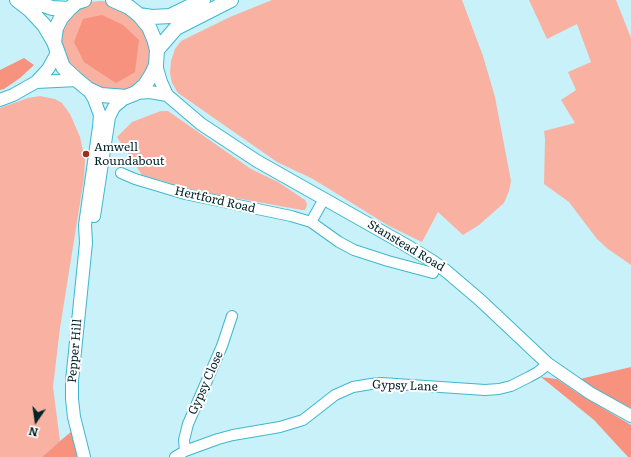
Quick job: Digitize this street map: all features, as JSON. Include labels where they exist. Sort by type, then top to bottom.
[{"type":"highway","points":[[17,0],[30,10],[44,26],[56,47],[63,67],[82,84],[101,95],[131,95],[145,85],[152,74],[156,65],[157,50],[149,27],[139,15],[117,0]]},
{"type":"highway","points":[[36,0],[41,4],[52,8],[77,3]]},
{"type":"highway","points":[[139,15],[152,17],[170,16],[203,0]]},
{"type":"highway","points":[[157,50],[176,28],[231,0]]},
{"type":"highway","points":[[56,47],[56,28],[61,18],[77,3]]},
{"type":"main road","points":[[0,100],[13,95],[36,82],[48,69],[56,47]]},
{"type":"main road","name":"Stanstead Road","points":[[156,65],[167,95],[201,124],[257,161],[404,244],[446,271],[480,300],[548,364],[590,393],[631,416]]},
{"type":"main road","points":[[36,82],[82,84]]},
{"type":"main road","name":"Pepper Hill","points":[[82,84],[94,99],[100,115],[85,225],[86,243],[72,381],[74,417],[84,457]]},
{"type":"main road","points":[[131,95],[150,92],[167,95]]},
{"type":"main road","name":"Pepper Hill","points":[[86,243],[93,224],[110,117],[118,103],[131,95]]},
{"type":"street","name":"Hertford Road","points":[[121,173],[185,194],[311,222],[339,242],[354,250],[433,273]]},
{"type":"street","points":[[311,222],[324,199]]},
{"type":"street","name":"Gypsy Close","points":[[185,451],[184,440],[188,424],[222,346],[232,316]]},
{"type":"street","name":"Gypsy Lane","points":[[175,457],[185,451],[232,435],[280,427],[295,422],[309,416],[335,395],[353,387],[381,383],[485,390],[499,389],[511,386],[529,377],[548,364]]},
{"type":"shaded area","points":[[272,0],[462,0],[483,56],[495,97],[511,181],[504,203],[479,225],[463,235],[438,212],[422,242],[389,226],[313,179],[277,162],[178,93],[172,83],[170,73],[171,61],[175,49],[181,41],[230,17]]},
{"type":"shaded area","points":[[529,0],[616,0],[631,38],[631,265],[608,249],[597,239],[569,202],[544,184],[544,131],[575,123],[561,100],[576,90],[568,72],[591,62],[577,24],[547,39]]},
{"type":"shaded area","points":[[89,2],[109,2],[133,14],[153,46],[148,72],[135,86],[124,91],[95,88],[63,58],[60,34],[68,17]]},
{"type":"shaded area","points":[[102,15],[123,25],[139,40],[135,72],[116,83],[84,62],[74,42],[83,19]]},
{"type":"shaded area","points":[[24,58],[34,65],[20,78],[4,89],[0,90],[0,70]]},
{"type":"shaded area","points":[[40,96],[55,99],[62,103],[70,114],[80,137],[85,160],[84,178],[60,328],[53,387],[60,441],[42,457],[0,457],[0,108],[28,98]]},
{"type":"shaded area","points":[[161,111],[168,111],[251,169],[278,182],[305,200],[307,204],[305,210],[197,191],[142,175],[117,137],[132,122]]},
{"type":"shaded area","points":[[631,367],[631,408],[597,391],[580,379]]},
{"type":"shaded area","points":[[541,377],[557,379],[631,425],[631,457],[628,457],[594,420]]},
{"type":"shaded area","points":[[71,432],[77,457],[42,457],[60,441]]},
{"type":"place","name":"Amwell Roundabout","points":[[86,154]]}]
